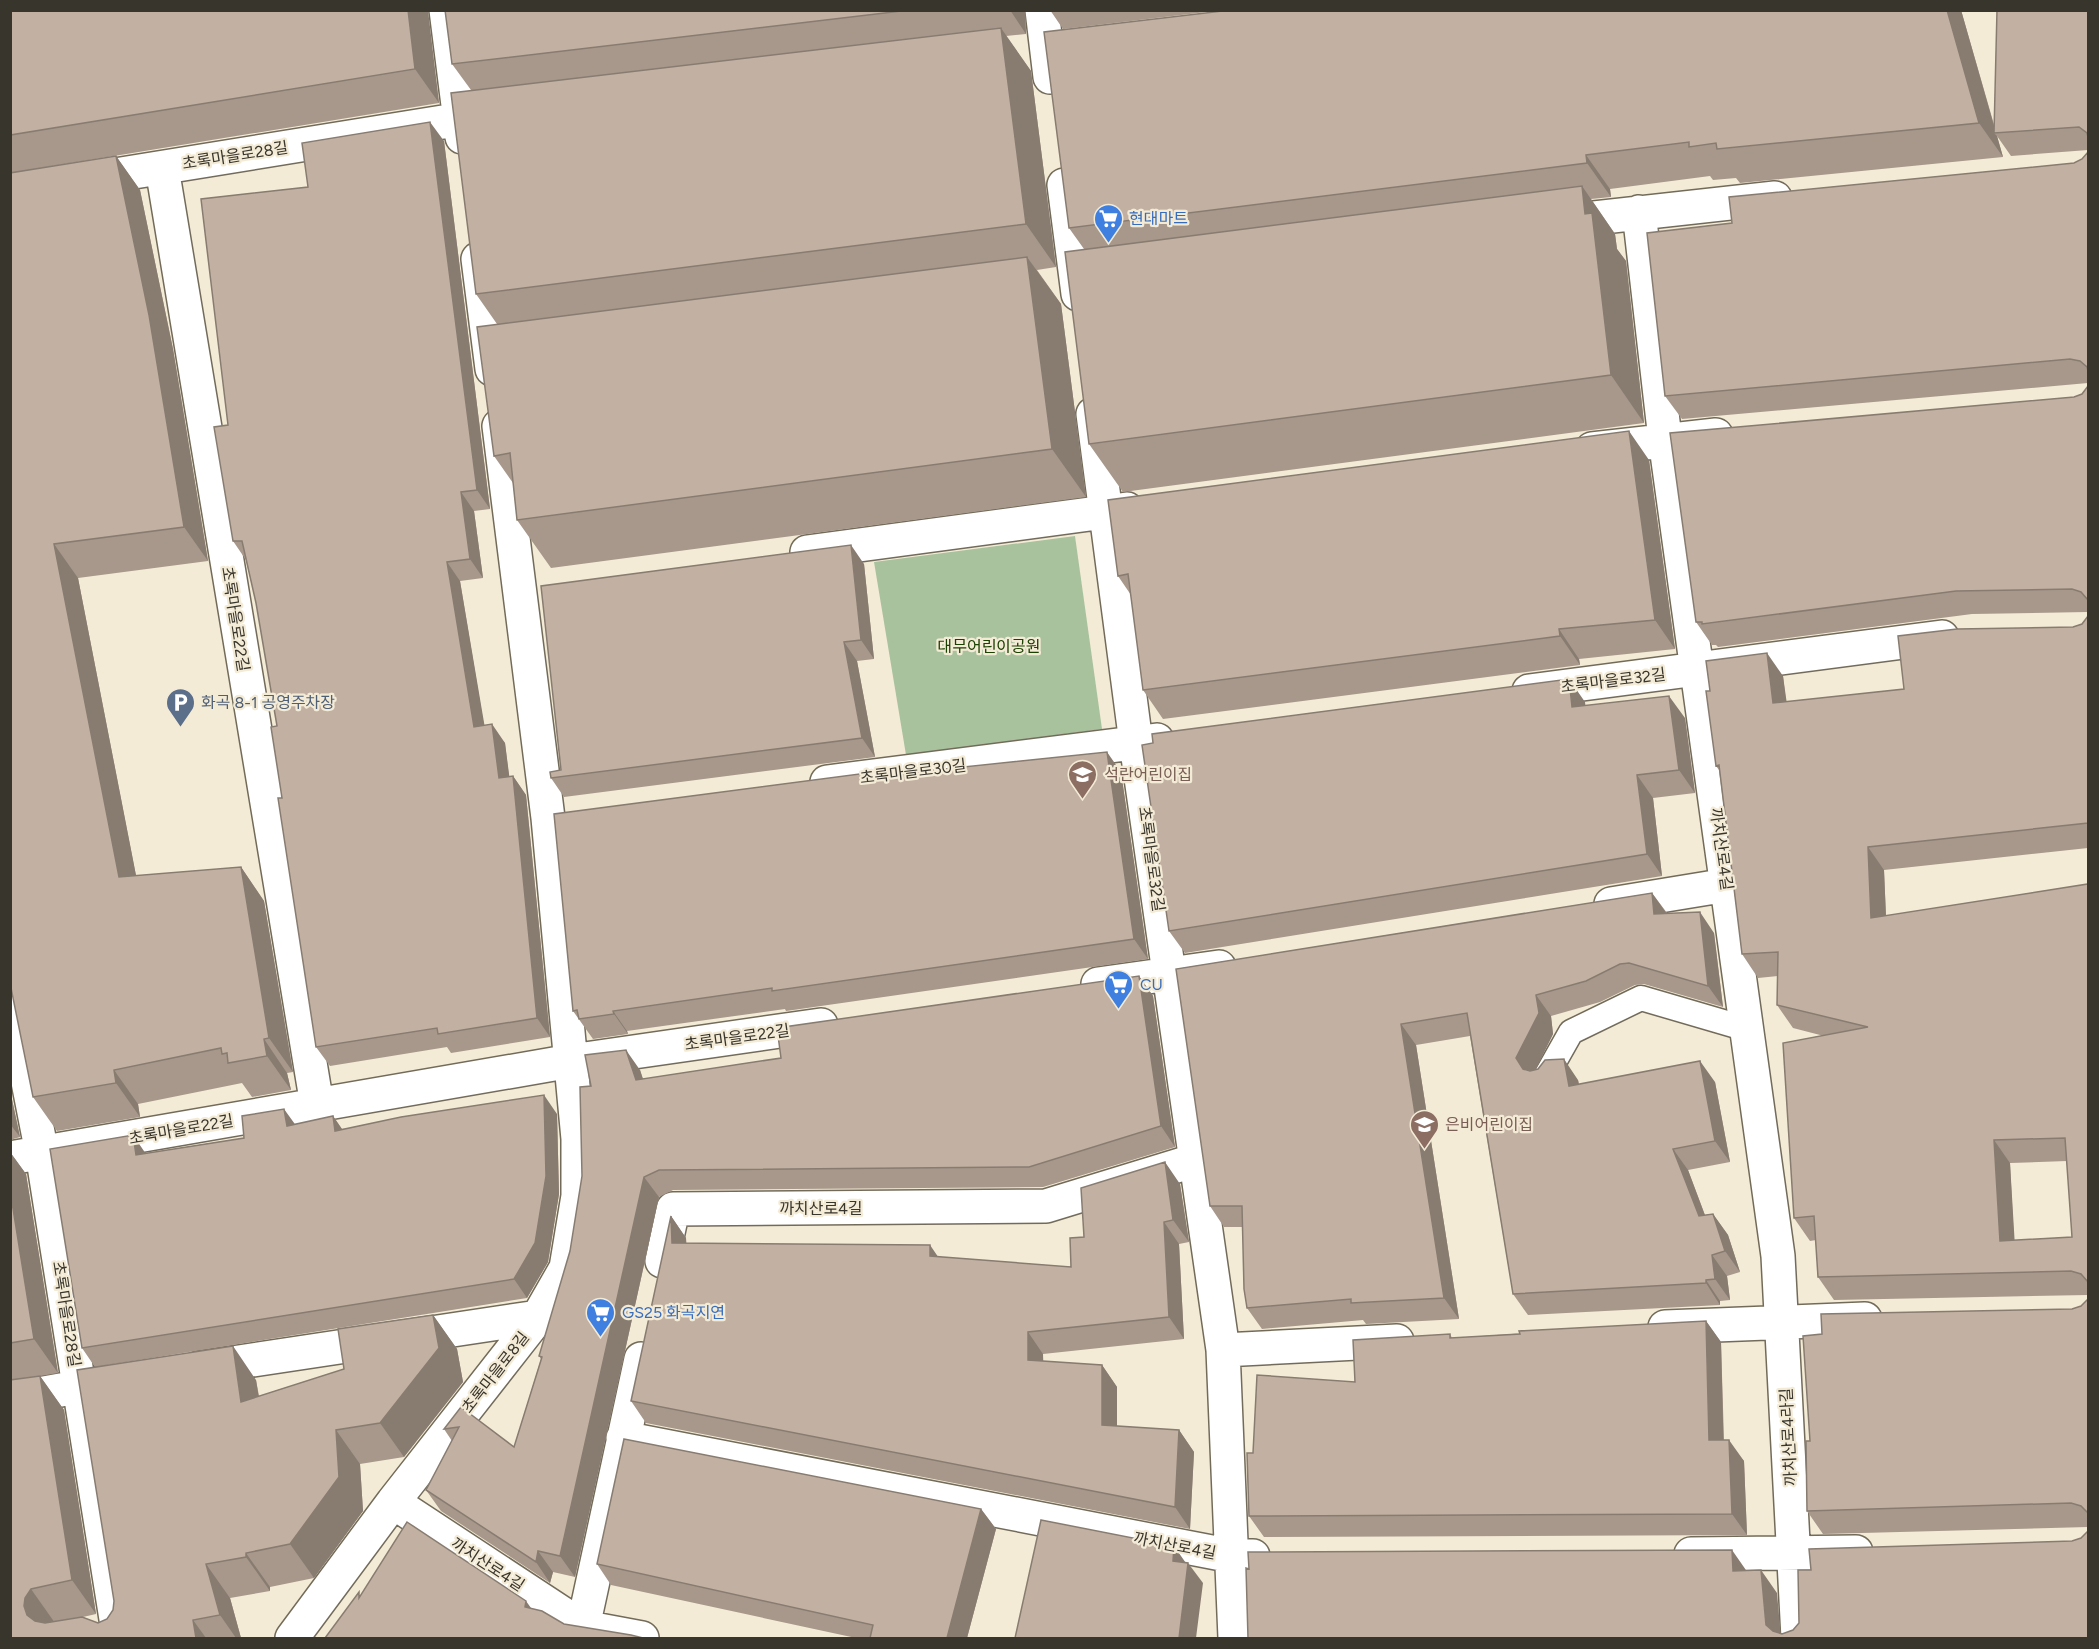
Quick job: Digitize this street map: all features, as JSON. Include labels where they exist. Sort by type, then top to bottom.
[{"type":"street","points":[[446,10],[466,164]]},
{"type":"street","points":[[1042,10],[1054,108]]},
{"type":"street","points":[[1012,53],[1082,45]]},
{"type":"street","points":[[460,119],[507,113]]},
{"type":"street","name":"초록마을로28길","points":[[10,192],[460,119]]},
{"type":"street","points":[[1060,155],[1083,329]]},
{"type":"street","name":"초록마을로22길","points":[[162,168],[316,1105]]},
{"type":"street","points":[[1533,225],[1801,195]]},
{"type":"street","points":[[1639,212],[1665,439],[1698,669]]},
{"type":"street","points":[[475,233],[548,818],[571,1061]]},
{"type":"street","points":[[1042,288],[1112,279]]},
{"type":"street","points":[[490,358],[526,354]]},
{"type":"street","name":"초록마을로32길","points":[[1090,386],[1136,743],[1169,975]]},
{"type":"street","points":[[1558,453],[1665,439],[1748,432]]},
{"type":"street","points":[[777,556],[1154,506]]},
{"type":"street","points":[[519,591],[555,586]]},
{"type":"street","name":"초록마을로32길","points":[[1499,695],[1972,633]]},
{"type":"street","name":"까치산로4길","points":[[1698,669],[1778,1256],[1782,1320]]},
{"type":"street","points":[[1136,743],[1182,737]]},
{"type":"street","name":"초록마을로30길","points":[[795,787],[1136,743]]},
{"type":"street","points":[[548,818],[584,814]]},
{"type":"street","points":[[1576,910],[1727,885]]},
{"type":"street","points":[[1069,988],[1250,962]]},
{"type":"street","name":"까치산로4길","points":[[1169,975],[1223,1350],[1235,1638]]},
{"type":"street","name":"초록마을로28길","points":[[10,990],[26,1155],[79,1386],[108,1635]]},
{"type":"street","name":"초록마을로22길","points":[[26,1155],[571,1061],[855,1020]]},
{"type":"street","name":"초록마을로8길","points":[[292,1638],[393,1502],[538,1317],[566,1268],[578,1196],[579,1139],[571,1061]]},
{"type":"street","name":"까치산로4길","points":[[656,1289],[673,1209],[1046,1206],[1196,1160]]},
{"type":"street","points":[[173,1372],[538,1317]]},
{"type":"street","points":[[1639,1328],[1782,1320],[1900,1318]]},
{"type":"street","name":"까치산로4라길","points":[[1782,1320],[1798,1638]]},
{"type":"street","points":[[583,1627],[646,1335]]},
{"type":"street","points":[[1223,1350],[1425,1339]]},
{"type":"street","points":[[10,1399],[126,1379]]},
{"type":"street","name":"까치산로4길","points":[[624,1438],[1232,1556]]},
{"type":"street","name":"까치산로4길","points":[[393,1502],[583,1627],[642,1638]]},
{"type":"street","points":[[1662,1554],[1888,1551]]},
{"type":"street","points":[[1232,1556],[1280,1556]]},
{"type":"lane","points":[[1545,1078],[1571,1032],[1641,998],[1747,1029]]},
{"type":"green space","name":"대무어린이공원","points":[[1075,536],[1102,729],[906,755],[874,562]]},
{"type":"building","points":[[10,10],[408,10],[415,69],[10,135]]},
{"type":"building","points":[[445,10],[910,10],[452,64]]},
{"type":"building","points":[[1231,10],[1947,10],[1979,123],[1717,149],[1716,143],[1689,147],[1689,142],[1586,155],[1587,163],[1069,228],[1044,32]]},
{"type":"building","points":[[1997,10],[2088,10],[2088,137],[2087,133],[2079,127],[1994,133]]},
{"type":"building","points":[[1001,28],[1026,224],[476,294],[451,93]]},
{"type":"building","points":[[430,122],[477,490],[461,492],[470,559],[447,562],[474,727],[492,724],[499,778],[513,776],[537,1018],[438,1034],[437,1028],[316,1047],[278,798],[282,798],[271,727],[277,726],[256,603],[242,541],[233,541],[214,427],[228,425],[201,199],[308,187],[302,143]]},
{"type":"building","points":[[2088,152],[2088,371],[2080,361],[2070,359],[1665,396],[1647,233],[1732,223],[1729,197],[2074,163]]},
{"type":"building","points":[[116,156],[149,315],[184,527],[54,544],[119,877],[241,867],[269,1038],[264,1039],[267,1056],[228,1063],[227,1053],[222,1054],[221,1048],[114,1070],[116,1083],[33,1097],[10,983],[10,173]]},
{"type":"building","points":[[1582,186],[1585,214],[1592,213],[1611,375],[1089,444],[1065,252]]},
{"type":"building","points":[[1027,257],[1052,449],[517,520],[510,453],[494,456],[477,327]]},
{"type":"building","points":[[2088,386],[2088,600],[2081,592],[2072,589],[1956,591],[1702,624],[1702,622],[1696,622],[1670,433],[2074,397],[2082,394]]},
{"type":"building","points":[[1629,431],[1655,620],[1559,629],[1560,636],[1143,690],[1128,574],[1118,576],[1108,500]]},
{"type":"building","points":[[851,545],[861,640],[844,642],[862,738],[551,778],[550,772],[561,770],[541,586]]},
{"type":"building","points":[[2088,616],[2088,823],[1868,847],[1871,918],[2088,884],[2088,1282],[2081,1274],[2071,1271],[1818,1277],[1814,1216],[1794,1218],[1783,1043],[1868,1027],[1777,1005],[1778,952],[1742,954],[1719,765],[1716,766],[1706,691],[1710,691],[1706,661],[1767,653],[1773,703],[1904,689],[1898,636],[1957,629],[2073,627],[2082,624]],"holes":[[[2065,1138],[2072,1237],[2000,1241],[1994,1140]]]},
{"type":"building","points":[[1569,679],[1572,707],[1669,696],[1679,770],[1637,775],[1647,854],[1169,931],[1142,745],[1153,743],[1152,734]]},
{"type":"building","points":[[1107,752],[1134,939],[772,991],[772,988],[613,1011],[614,1014],[579,1019],[577,1010],[573,1011],[554,814],[867,773],[868,777]]},
{"type":"building","points":[[1652,893],[1654,914],[1700,912],[1708,986],[1629,963],[1620,964],[1586,981],[1536,995],[1539,1013],[1516,1058],[1523,1069],[1530,1071],[1538,1069],[1545,1060],[1564,1059],[1569,1086],[1700,1061],[1715,1141],[1673,1149],[1699,1216],[1713,1214],[1725,1251],[1712,1255],[1715,1279],[1706,1280],[1706,1283],[1513,1294],[1467,1013],[1401,1024],[1444,1298],[1351,1303],[1351,1299],[1247,1308],[1244,1289],[1242,1206],[1210,1206],[1176,969]]},
{"type":"building","points":[[1139,976],[1161,1126],[1029,1167],[659,1170],[644,1177],[560,1556],[538,1551],[536,1562],[426,1490],[459,1427],[444,1429],[461,1407],[514,1447],[542,1357],[539,1356],[570,1251],[582,1176],[580,1087],[591,1086],[585,1055],[626,1050],[636,1080],[781,1058],[777,1028]]},
{"type":"building","points":[[544,1095],[546,1176],[535,1243],[514,1279],[82,1348],[50,1149],[133,1135],[136,1155],[244,1138],[242,1116],[284,1109],[287,1126],[333,1116],[335,1131],[401,1117]]},
{"type":"building","points":[[1165,1162],[1173,1220],[1164,1222],[1169,1317],[1028,1332],[1028,1360],[1102,1365],[1102,1425],[1179,1430],[1175,1507],[631,1401],[671,1216],[672,1243],[930,1245],[930,1256],[1071,1267],[1070,1238],[1084,1237],[1081,1188]]},
{"type":"building","points":[[10,1190],[34,1339],[10,1343]]},
{"type":"building","points":[[2088,1299],[2088,1513],[2081,1506],[2071,1503],[1807,1511],[1806,1441],[1810,1441],[1803,1336],[1822,1334],[1821,1314],[2072,1309],[2081,1306]]},
{"type":"building","points":[[433,1315],[439,1348],[380,1423],[336,1430],[339,1477],[290,1544],[246,1553],[246,1557],[206,1564],[220,1615],[193,1620],[196,1638],[10,1638],[10,1380],[40,1376],[72,1580],[31,1589],[25,1598],[24,1606],[27,1615],[35,1621],[45,1623],[82,1617],[98,1623],[107,1619],[113,1610],[114,1601],[77,1370],[233,1346],[241,1402],[344,1369],[338,1329]]},
{"type":"building","points":[[1706,1321],[1709,1440],[1729,1440],[1732,1514],[1249,1516],[1247,1453],[1253,1453],[1257,1375],[1355,1382],[1353,1340],[1450,1334],[1450,1338],[1520,1334],[1519,1331]]},
{"type":"building","points":[[624,1439],[981,1509],[947,1638],[870,1638],[873,1625],[597,1564]]},
{"type":"building","points":[[1041,1520],[1174,1546],[1173,1561],[1188,1563],[1179,1638],[1015,1638]]},
{"type":"building","points":[[407,1522],[526,1601],[525,1607],[542,1611],[564,1624],[643,1638],[325,1638],[359,1592],[359,1598]]},
{"type":"building","points":[[2088,1531],[2088,1638],[1248,1638],[1246,1568],[1249,1569],[1248,1552],[1732,1550],[1733,1571],[1761,1570],[1766,1625],[1782,1634],[1793,1630],[1799,1623],[1798,1570],[1811,1570],[1809,1549],[2072,1541],[2081,1538]]},
{"type":"place","name":"현대마트","points":[[1108,244]]},
{"type":"place","name":"화곡 8-1 공영주차장","points":[[180,728]]},
{"type":"place","name":"석란어린이집","points":[[1083,800]]},
{"type":"place","name":"CU","points":[[1119,1010]]},
{"type":"place","name":"은비어린이집","points":[[1424,1150]]},
{"type":"place","name":"GS25 화곡지연","points":[[601,1338]]}]
